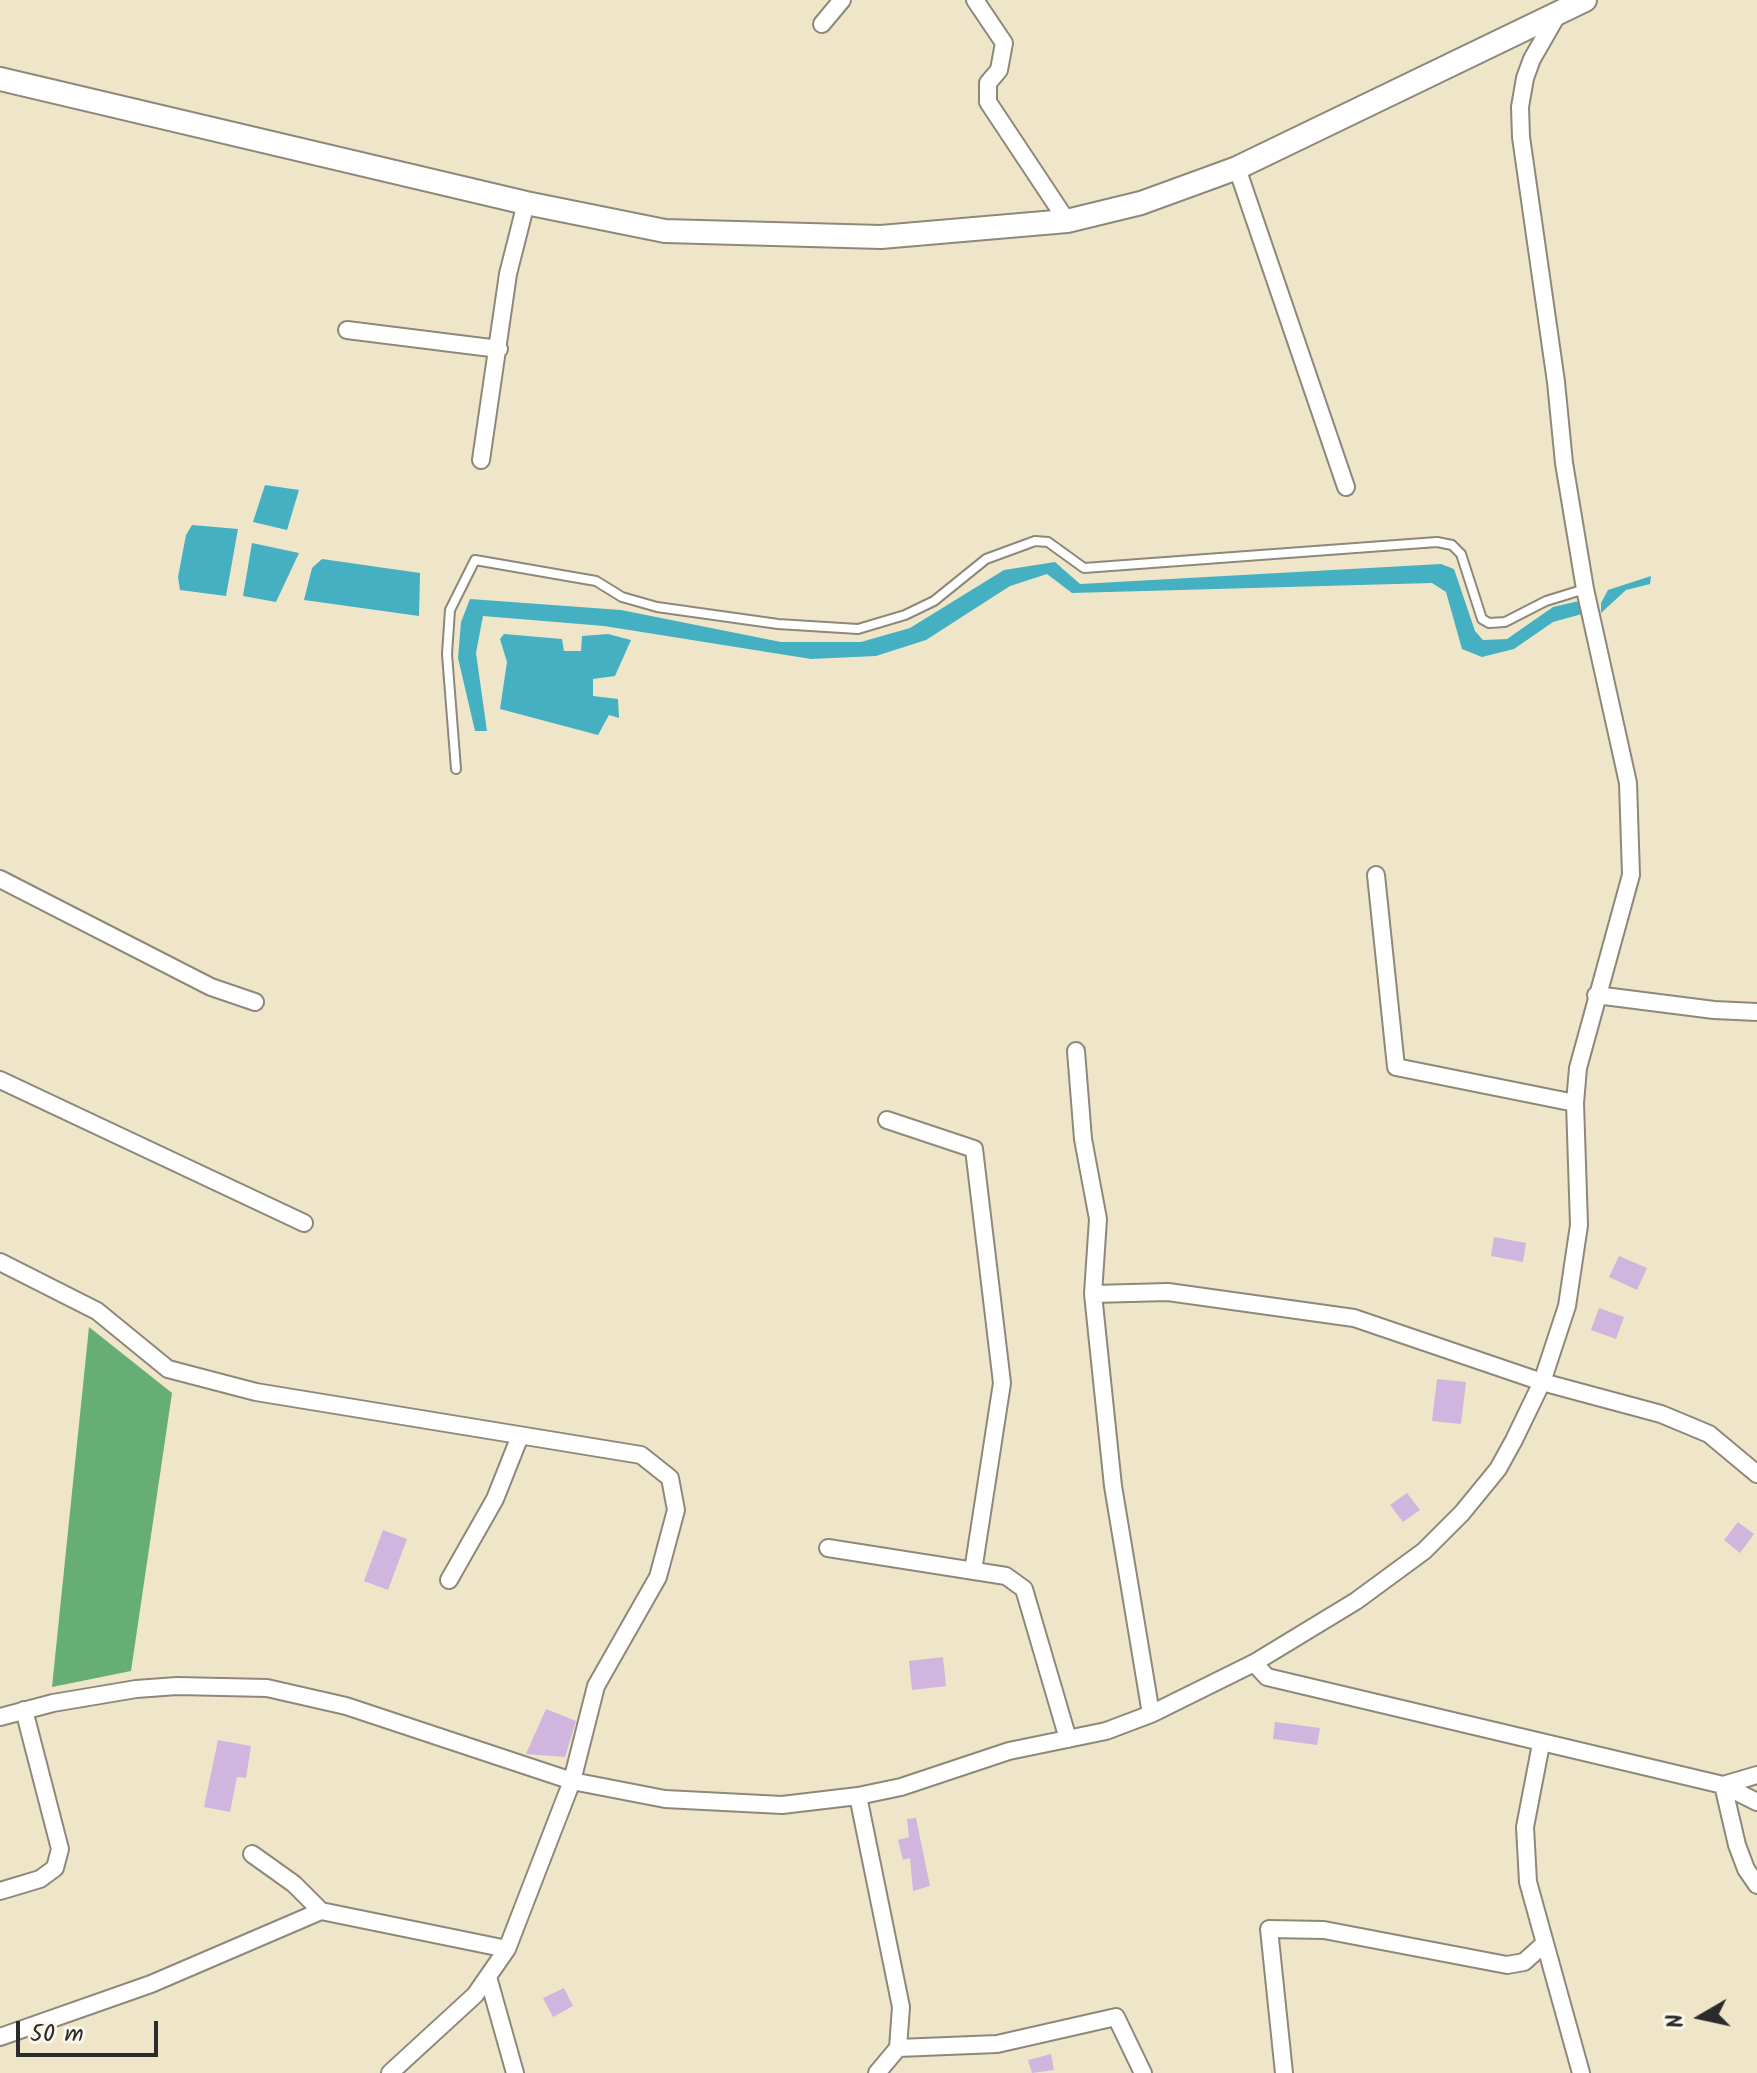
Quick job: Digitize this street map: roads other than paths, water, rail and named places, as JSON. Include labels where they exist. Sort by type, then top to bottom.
[{"type":"main road","points":[[0,79],[526,203],[665,231],[881,237],[1067,221],[1141,203],[1237,168],[1585,0]]},
{"type":"street","points":[[822,24],[842,0]]},
{"type":"street","points":[[975,0],[1004,43],[999,70],[988,83],[988,102],[1067,221]]},
{"type":"street","points":[[0,1717],[136,1689],[192,1686],[267,1688],[346,1706],[572,1781],[665,1799],[782,1805],[858,1796],[901,1787],[1009,1751],[1068,1739],[1151,1714],[1254,1663],[1356,1601],[1424,1551],[1462,1513],[1498,1469],[1542,1382],[1567,1306],[1576,1264],[1579,1191],[1575,1103],[1578,1068],[1596,995],[1622,918],[1631,875],[1628,783],[1585,589],[1564,463],[1520,107],[1532,59],[1561,10]]},
{"type":"street","points":[[1237,168],[1346,487]]},
{"type":"street","points":[[481,460],[508,274],[526,203]]},
{"type":"street","points":[[347,330],[499,349]]},
{"type":"street","points":[[1376,875],[1396,1067],[1575,1103]]},
{"type":"street","points":[[0,879],[67,910],[211,987],[255,1002]]},
{"type":"street","points":[[1596,995],[1714,1010],[1757,1012]]},
{"type":"street","points":[[1076,1051],[1083,1139],[1098,1219],[1093,1294],[1113,1486],[1151,1714]]},
{"type":"street","points":[[0,1080],[304,1223]]},
{"type":"street","points":[[887,1120],[974,1149],[1002,1383],[973,1571]]},
{"type":"street","points":[[0,1262],[97,1311],[168,1369],[256,1392],[641,1455],[670,1478],[676,1510],[658,1577],[596,1686],[572,1781],[507,1949],[475,1995],[390,2073]]},
{"type":"street","points":[[1093,1294],[1168,1292],[1354,1318],[1542,1382],[1661,1414],[1709,1434],[1757,1474]]},
{"type":"street","points":[[449,1580],[495,1499],[520,1436]]},
{"type":"street","points":[[828,1548],[1006,1576],[1024,1589],[1068,1739]]},
{"type":"street","points":[[1254,1663],[1267,1677],[1723,1785],[1757,1802]]},
{"type":"street","points":[[0,1891],[40,1879],[55,1868],[60,1849],[24,1710]]},
{"type":"street","points":[[1541,1744],[1525,1827],[1528,1882],[1581,2073]]},
{"type":"street","points":[[1723,1785],[1757,1775]]},
{"type":"street","points":[[1723,1785],[1737,1845],[1746,1869],[1757,1885]]},
{"type":"street","points":[[858,1796],[901,2007],[898,2048],[888,2065],[877,2073]]},
{"type":"street","points":[[252,1854],[294,1884],[321,1911],[507,1949]]},
{"type":"street","points":[[0,2037],[151,1984],[321,1911]]},
{"type":"street","points":[[1284,2073],[1269,1929],[1324,1930],[1507,1965],[1524,1962],[1544,1944]]},
{"type":"street","points":[[488,1977],[515,2073]]},
{"type":"street","points":[[898,2048],[997,2044],[1116,2017],[1143,2073]]},
{"type":"lane","points":[[456,769],[447,654],[450,610],[475,560],[596,581],[622,597],[657,607],[778,624],[858,629],[905,615],[934,601],[986,559],[1035,541],[1048,542],[1084,568],[1437,542],[1452,545],[1461,554],[1482,619],[1489,623],[1505,622],[1546,601],[1585,589]]},
{"type":"water","points":[[265,485],[299,490],[287,530],[253,522]]},
{"type":"water","points":[[192,525],[238,529],[226,596],[180,590],[178,577],[186,535]]},
{"type":"water","points":[[252,543],[299,553],[276,602],[243,596]]},
{"type":"water","points":[[322,559],[420,573],[419,616],[304,600],[312,568]]},
{"type":"water","points":[[1055,562],[1080,584],[1441,564],[1454,569],[1475,631],[1483,640],[1507,639],[1553,607],[1579,601],[1582,614],[1553,622],[1514,649],[1482,657],[1462,649],[1446,592],[1432,583],[1072,593],[1047,574],[1010,586],[926,640],[876,656],[811,659],[604,626],[483,616],[476,653],[487,731],[475,731],[458,658],[461,622],[470,599],[621,610],[781,642],[861,642],[910,628],[1004,570]]},
{"type":"water","points":[[1651,576],[1650,584],[1626,590],[1601,613],[1601,603],[1608,590]]},
{"type":"water","points":[[504,634],[562,639],[564,651],[581,651],[582,636],[608,634],[631,640],[615,676],[593,679],[593,696],[618,699],[619,718],[609,715],[598,735],[500,709],[507,662],[500,639]]}]
